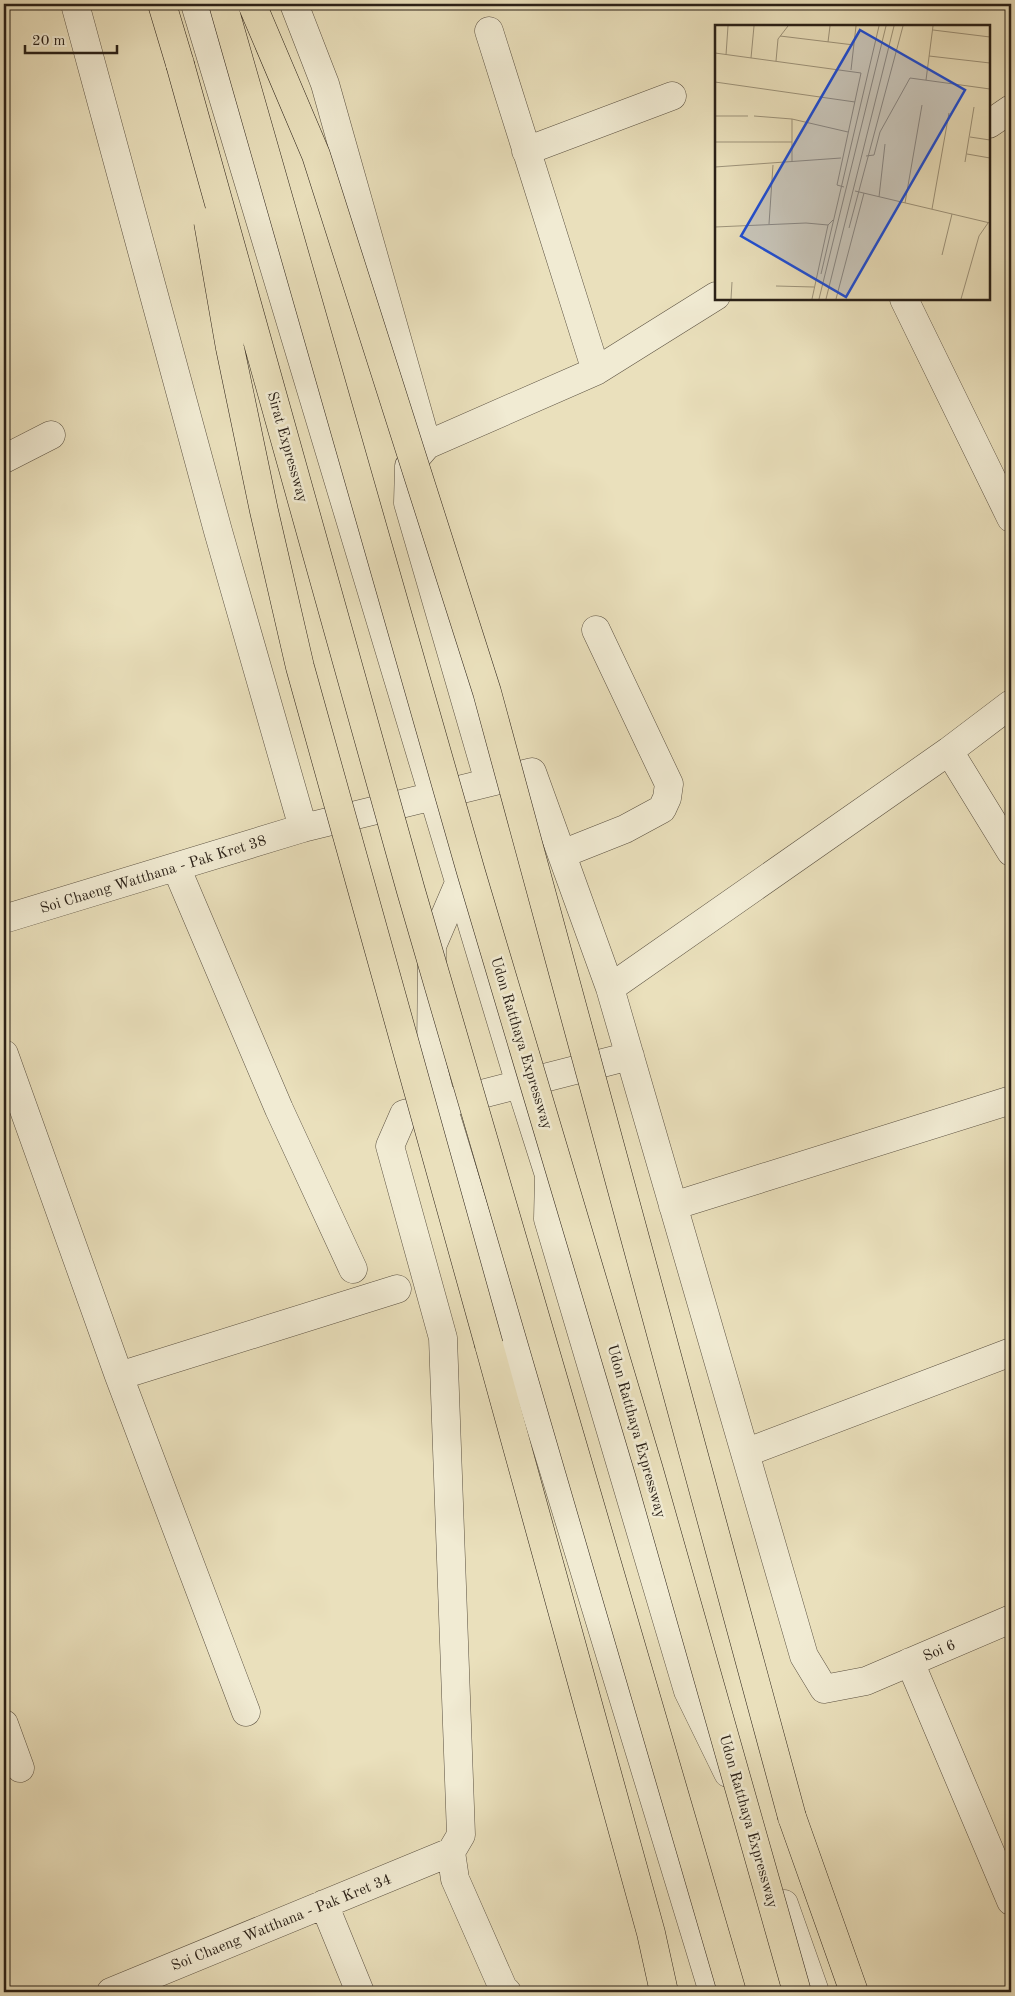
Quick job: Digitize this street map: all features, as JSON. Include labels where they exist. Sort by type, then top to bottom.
[{"type":"highway","name":"Sirat Expressway","points":[[162,4],[411,891],[732,1992]]},
{"type":"highway","points":[[223,4],[465,878]]},
{"type":"highway","points":[[252,4],[316,155],[487,692],[792,1817],[854,1992]]},
{"type":"highway","points":[[180,64],[232,358],[264,512],[300,667],[651,1933],[664,1992]]},
{"type":"highway","name":"Udon Ratthaya Expressway","points":[[465,878],[649,1470],[797,1992]]},
{"type":"street","points":[[74,4],[221,540],[303,828]]},
{"type":"street","points":[[195,4],[433,796],[465,878],[520,1084],[549,1174],[548,1219],[688,1692],[764,1846],[814,1992]]},
{"type":"street","points":[[294,4],[325,84],[427,445]]},
{"type":"street","points":[[489,31],[596,371]]},
{"type":"street","points":[[526,151],[672,96]]},
{"type":"street","points":[[990,123],[1011,109]]},
{"type":"street","points":[[489,782],[408,503],[409,466],[427,445],[596,371],[715,297]]},
{"type":"street","points":[[904,300],[1011,518]]},
{"type":"street","points":[[4,459],[51,435]]},
{"type":"street","points":[[596,630],[669,784],[667,798],[662,809],[640,821],[625,829],[562,854],[610,988],[745,1453],[1011,1352]]},
{"type":"street","points":[[610,988],[949,751],[1011,704]]},
{"type":"street","points":[[949,751],[1011,852]]},
{"type":"street","name":"Soi Chaeng Watthana - Pak Kret 38","points":[[4,919],[303,828],[532,772],[562,854]]},
{"type":"street","points":[[176,867],[279,1109],[353,1269]]},
{"type":"street","points":[[465,878],[432,946],[431,1059],[442,1103],[713,1992]]},
{"type":"street","points":[[4,1054],[119,1376],[246,1712]]},
{"type":"street","points":[[508,1992],[503,1988],[455,1879],[451,1852],[461,1835],[443,1338],[390,1146],[404,1114],[630,1056]]},
{"type":"street","points":[[673,1206],[1011,1100]]},
{"type":"street","points":[[119,1376],[396,1289]]},
{"type":"street","name":"Soi 6","points":[[745,1453],[804,1656],[824,1689],[866,1681],[1011,1619]]},
{"type":"street","points":[[910,1662],[1002,1855],[1011,1901]]},
{"type":"street","points":[[4,1724],[20,1768]]},
{"type":"street","name":"Soi Chaeng Watthana - Pak Kret 34","points":[[111,1992],[451,1852]]},
{"type":"street","points":[[324,1904],[360,1992]]}]
